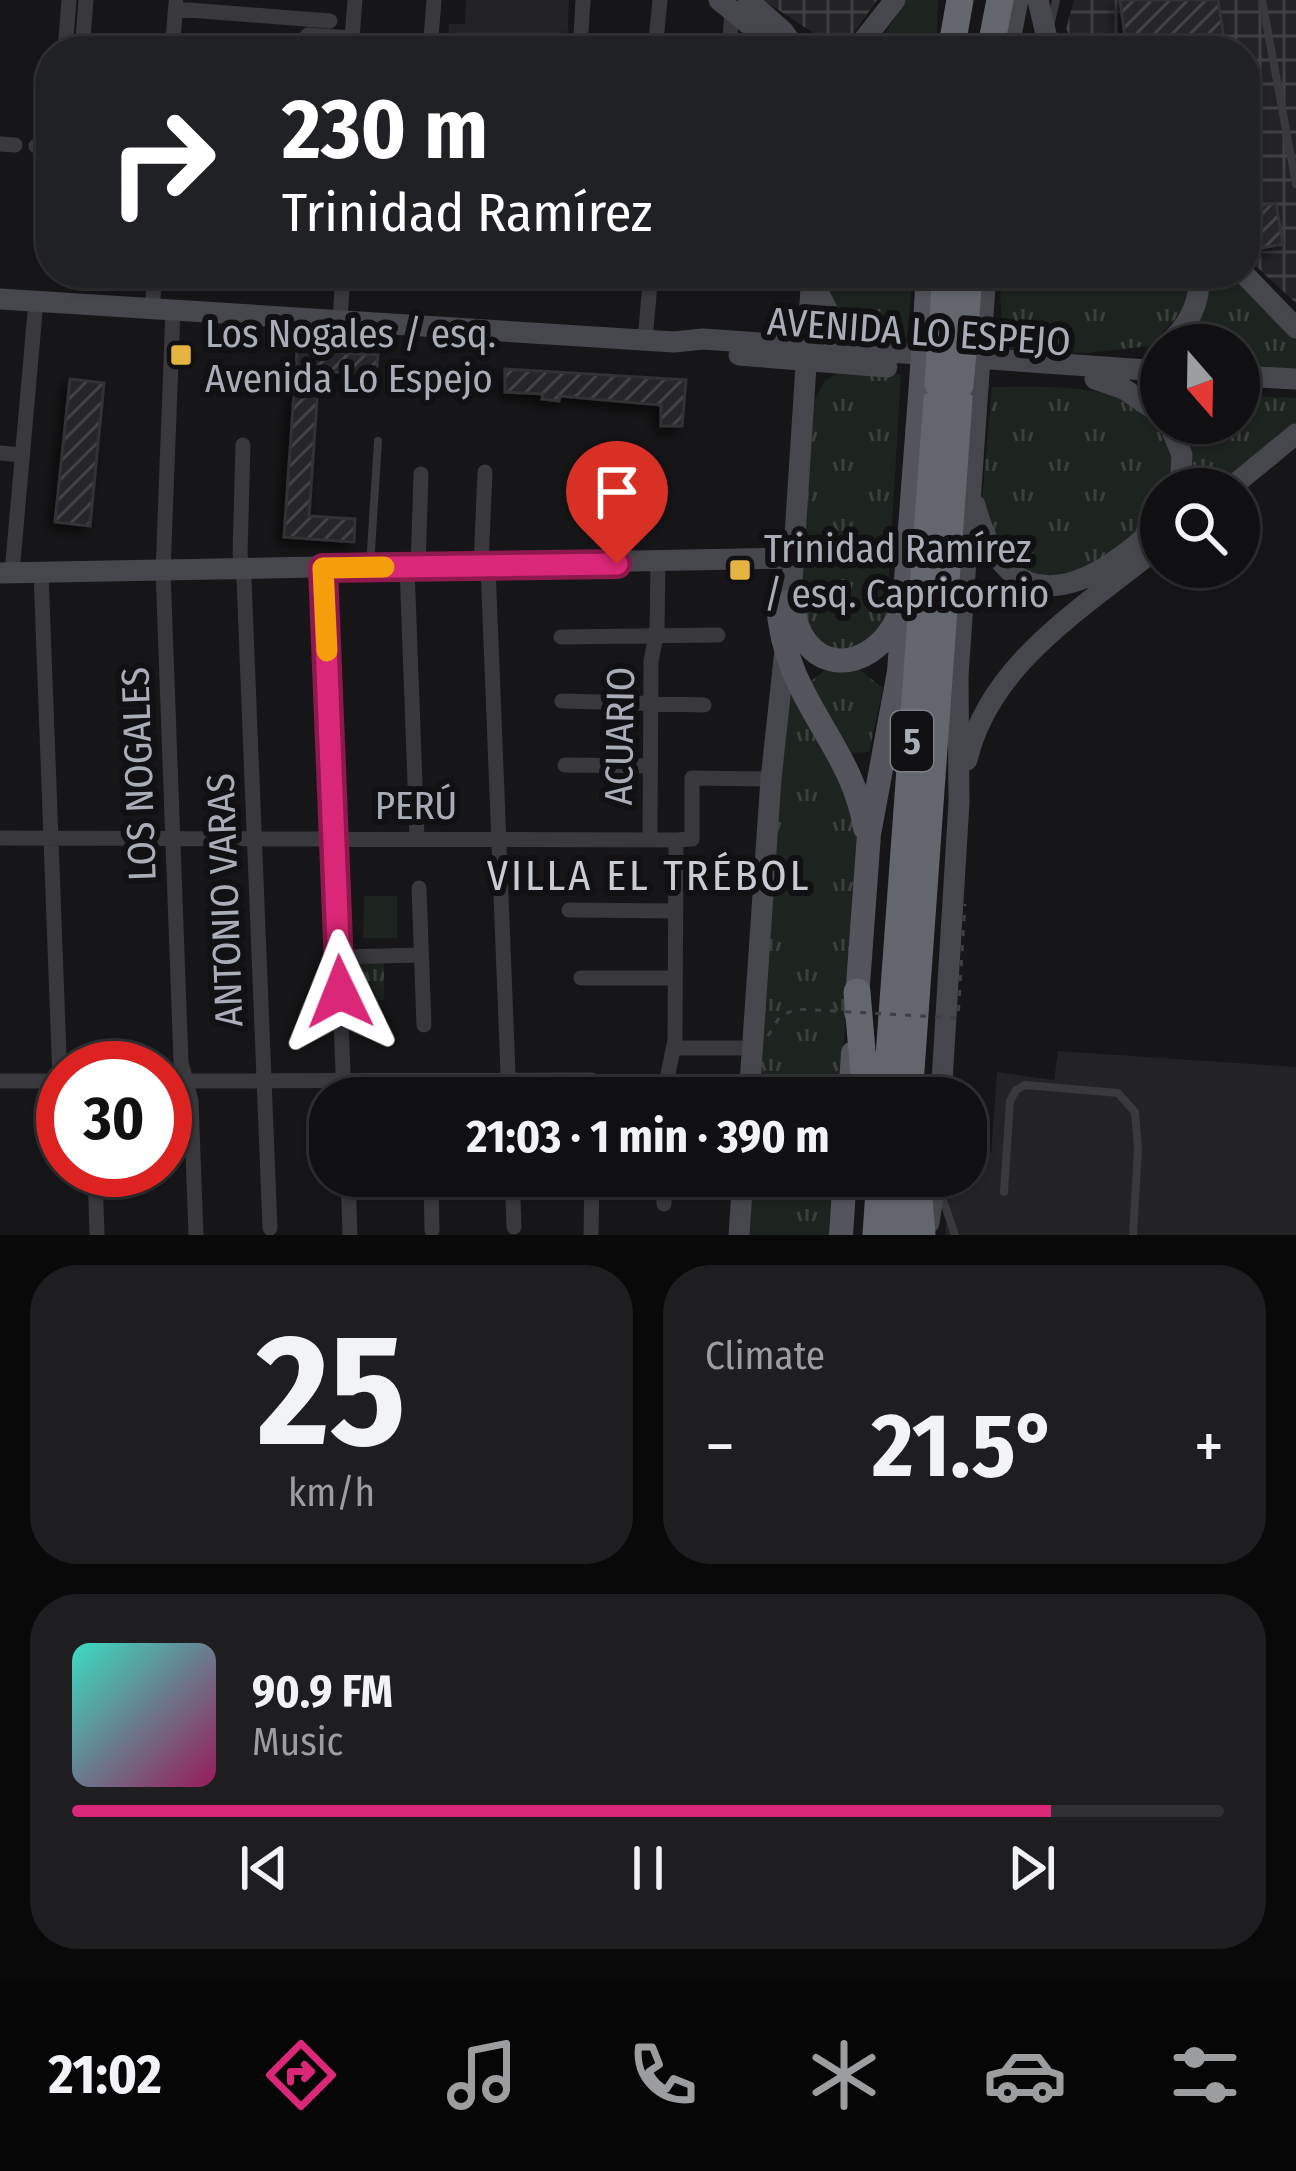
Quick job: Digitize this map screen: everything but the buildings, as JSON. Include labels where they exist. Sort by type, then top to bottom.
[{"type":"highway","points":[[952,36],[960,0]]},
{"type":"highway","points":[[969,36],[975,0]]},
{"type":"highway","points":[[993,36],[1000,0]]},
{"type":"highway","name":"5","points":[[905,1077],[952,341],[947,288]]},
{"type":"highway","name":"5","points":[[952,341],[965,288]]},
{"type":"highway","points":[[857,992],[864,1077]]},
{"type":"highway","points":[[872,1197],[875,1235]]},
{"type":"highway","points":[[875,1235],[878,1197]]},
{"type":"highway","points":[[899,1235],[902,1197]]},
{"type":"highway","points":[[919,1197],[924,1235]]},
{"type":"main road","points":[[944,0],[947,36]]},
{"type":"main road","points":[[1011,36],[1018,0]]},
{"type":"main road","points":[[1038,0],[1046,36]]},
{"type":"main road","points":[[867,36],[894,2]]},
{"type":"main road","points":[[875,36],[894,2]]},
{"type":"main road","points":[[733,4],[766,36]]},
{"type":"main road","points":[[733,4],[786,36]]},
{"type":"main road","points":[[787,560],[803,412],[799,288]]},
{"type":"main road","points":[[753,1077],[760,1042],[771,779],[784,653],[800,353],[810,288]]},
{"type":"main road","points":[[816,288],[835,326],[875,352]]},
{"type":"main road","points":[[933,288],[952,341]]},
{"type":"main road","points":[[851,1077],[867,854],[897,688],[905,597],[949,385],[952,341],[978,288]]},
{"type":"main road","points":[[1184,324],[1192,315],[1199,288]]},
{"type":"main road","points":[[1257,288],[1296,328]]},
{"type":"main road","name":"AVENIDA LO ESPEJO","points":[[0,299],[674,342],[694,350],[875,352],[1140,379]]},
{"type":"main road","name":"AVENIDA LO ESPEJO","points":[[800,353],[844,364],[1140,371]]},
{"type":"main road","points":[[1092,372],[1140,355]]},
{"type":"main road","points":[[803,412],[819,382],[844,364]]},
{"type":"main road","points":[[1092,372],[1140,400]]},
{"type":"main road","points":[[1260,379],[1296,384]]},
{"type":"main road","points":[[1260,385],[1296,384]]},
{"type":"main road","points":[[949,385],[979,519],[994,554],[1013,573],[1040,584],[1062,585],[1092,577],[1140,539]]},
{"type":"main road","points":[[1255,468],[1296,434]]},
{"type":"main road","points":[[942,1077],[959,802],[958,676],[971,484]]},
{"type":"main road","points":[[6,573],[787,560]]},
{"type":"main road","points":[[959,802],[976,726],[1005,678],[1140,561]]},
{"type":"main road","points":[[785,602],[806,644],[843,661],[861,658],[882,644],[905,597]]},
{"type":"main road","points":[[771,779],[769,708],[785,602]]},
{"type":"main road","points":[[784,653],[809,709],[850,778],[864,820],[867,854]]},
{"type":"main road","points":[[739,1235],[742,1197]]},
{"type":"main road","points":[[841,1235],[844,1197]]},
{"type":"main road","points":[[924,1235],[933,1197]]},
{"type":"street","points":[[66,36],[69,0]]},
{"type":"street","points":[[83,36],[86,0]]},
{"type":"street","points":[[330,29],[332,0]]},
{"type":"street","points":[[352,36],[355,0]]},
{"type":"street","points":[[431,36],[434,0]]},
{"type":"street","points":[[581,36],[583,0]]},
{"type":"street","points":[[656,36],[660,0]]},
{"type":"street","points":[[173,36],[176,4],[330,29],[339,36]]},
{"type":"street","points":[[730,36],[733,4]]},
{"type":"street","points":[[317,36],[330,29]]},
{"type":"street","name":"LOS NOGALES","points":[[157,288],[162,309],[163,571],[181,1041]]},
{"type":"street","points":[[340,320],[342,288]]},
{"type":"street","points":[[645,340],[650,288]]},
{"type":"street","points":[[6,573],[36,302]]},
{"type":"street","name":"ANTONIO VARAS","points":[[243,445],[242,569],[270,1228]]},
{"type":"street","points":[[0,453],[22,455]]},
{"type":"street","points":[[485,472],[508,1077]]},
{"type":"street","points":[[417,838],[412,567],[421,474]]},
{"type":"street","name":"ACUARIO","points":[[650,838],[650,661],[656,637],[658,563]]},
{"type":"street","points":[[323,568],[344,1077]]},
{"type":"street","points":[[41,572],[60,1041]]},
{"type":"street","points":[[561,637],[718,635]]},
{"type":"street","points":[[562,701],[704,705]]},
{"type":"street","points":[[565,765],[650,766]]},
{"type":"street","points":[[667,1077],[674,1048],[676,840],[692,838],[692,778],[771,779]]},
{"type":"street","name":"PERÚ","points":[[0,838],[676,840]]},
{"type":"street","points":[[419,888],[424,1025]]},
{"type":"street","points":[[569,910],[676,911]]},
{"type":"street","points":[[339,957],[422,955]]},
{"type":"street","points":[[581,978],[675,978]]},
{"type":"street","points":[[674,1048],[760,1042]]},
{"type":"street","points":[[0,1081],[36,1081]]},
{"type":"street","points":[[192,1081],[309,1086]]},
{"type":"street","name":"LOS NOGALES","points":[[192,1128],[196,1235]]},
{"type":"street","points":[[96,1197],[97,1235]]},
{"type":"street","points":[[348,1197],[350,1235]]},
{"type":"street","points":[[431,1197],[432,1230]]},
{"type":"street","points":[[513,1197],[514,1227]]},
{"type":"street","points":[[591,1235],[592,1197]]},
{"type":"street","points":[[664,1197],[664,1204]]},
{"type":"lane","points":[[1051,36],[1056,0]]},
{"type":"lane","points":[[1262,0],[1296,184]]},
{"type":"lane","points":[[370,567],[378,441]]},
{"type":"lane","points":[[1004,1192],[1010,1101],[1016,1090],[1025,1085],[1118,1093],[1135,1112],[1138,1149],[1133,1235]]},
{"type":"lane","points":[[942,1197],[956,1235]]},
{"type":"path","points":[[760,1042],[780,1016],[797,1009],[958,1018],[965,904]]},
{"type":"shaded area","points":[[466,0],[569,0],[568,36],[448,36],[449,24],[465,24]]},
{"type":"shaded area","points":[[763,0],[877,0],[852,36],[818,36]]},
{"type":"shaded area","points":[[1074,0],[1296,0],[1296,303],[1260,270],[1260,36],[1070,36],[1066,29]]},
{"type":"shaded area","points":[[1058,1051],[1296,1067],[1296,1235],[945,1235],[948,1197],[987,1197],[997,1072],[1054,1080]]},
{"type":"green space","points":[[906,0],[938,0],[937,36],[883,36]]},
{"type":"green space","points":[[825,288],[912,288],[906,347],[861,339],[827,301]]},
{"type":"green space","points":[[1000,288],[1188,288],[1186,308],[1170,324],[1140,324],[1140,347],[1088,353],[1002,350]]},
{"type":"green space","points":[[1201,288],[1246,288],[1296,334],[1296,375],[1260,372],[1260,324],[1186,324]]},
{"type":"green space","points":[[839,373],[901,374],[886,622],[866,649],[826,653],[795,609],[808,411],[825,381]]},
{"type":"green space","points":[[992,387],[1066,388],[1120,397],[1140,406],[1140,444],[1172,444],[1173,468],[1140,468],[1140,532],[1083,575],[1032,576],[1001,554],[982,500]]},
{"type":"green space","points":[[1260,396],[1296,398],[1296,432],[1251,468],[1183,468],[1181,444],[1260,444]]},
{"type":"green space","points":[[828,668],[860,670],[883,688],[869,752],[847,753],[810,682]]},
{"type":"green space","points":[[787,676],[859,822],[841,1077],[757,1077]]},
{"type":"green space","points":[[811,847],[835,857],[829,949],[800,955],[781,947],[787,866],[800,849]]},
{"type":"green space","points":[[364,896],[397,896],[397,938],[363,938]]},
{"type":"green space","points":[[348,963],[384,963],[384,1000],[348,1000]]},
{"type":"green space","points":[[749,1197],[834,1197],[832,1235],[746,1235]]},
{"type":"slow traffic","points":[[327,651],[323,568],[384,567]]},
{"type":"place","name":"Los Nogales / esq. Avenida Lo Espejo","points":[[181,355]]},
{"type":"place","name":"Trinidad Ramírez / esq. Capricornio","points":[[740,570]]},
{"type":"district","name":"VILLA EL TRÉBOL","points":[[649,875]]},
{"type":"route","points":[[340,992],[323,568],[617,564]]}]
